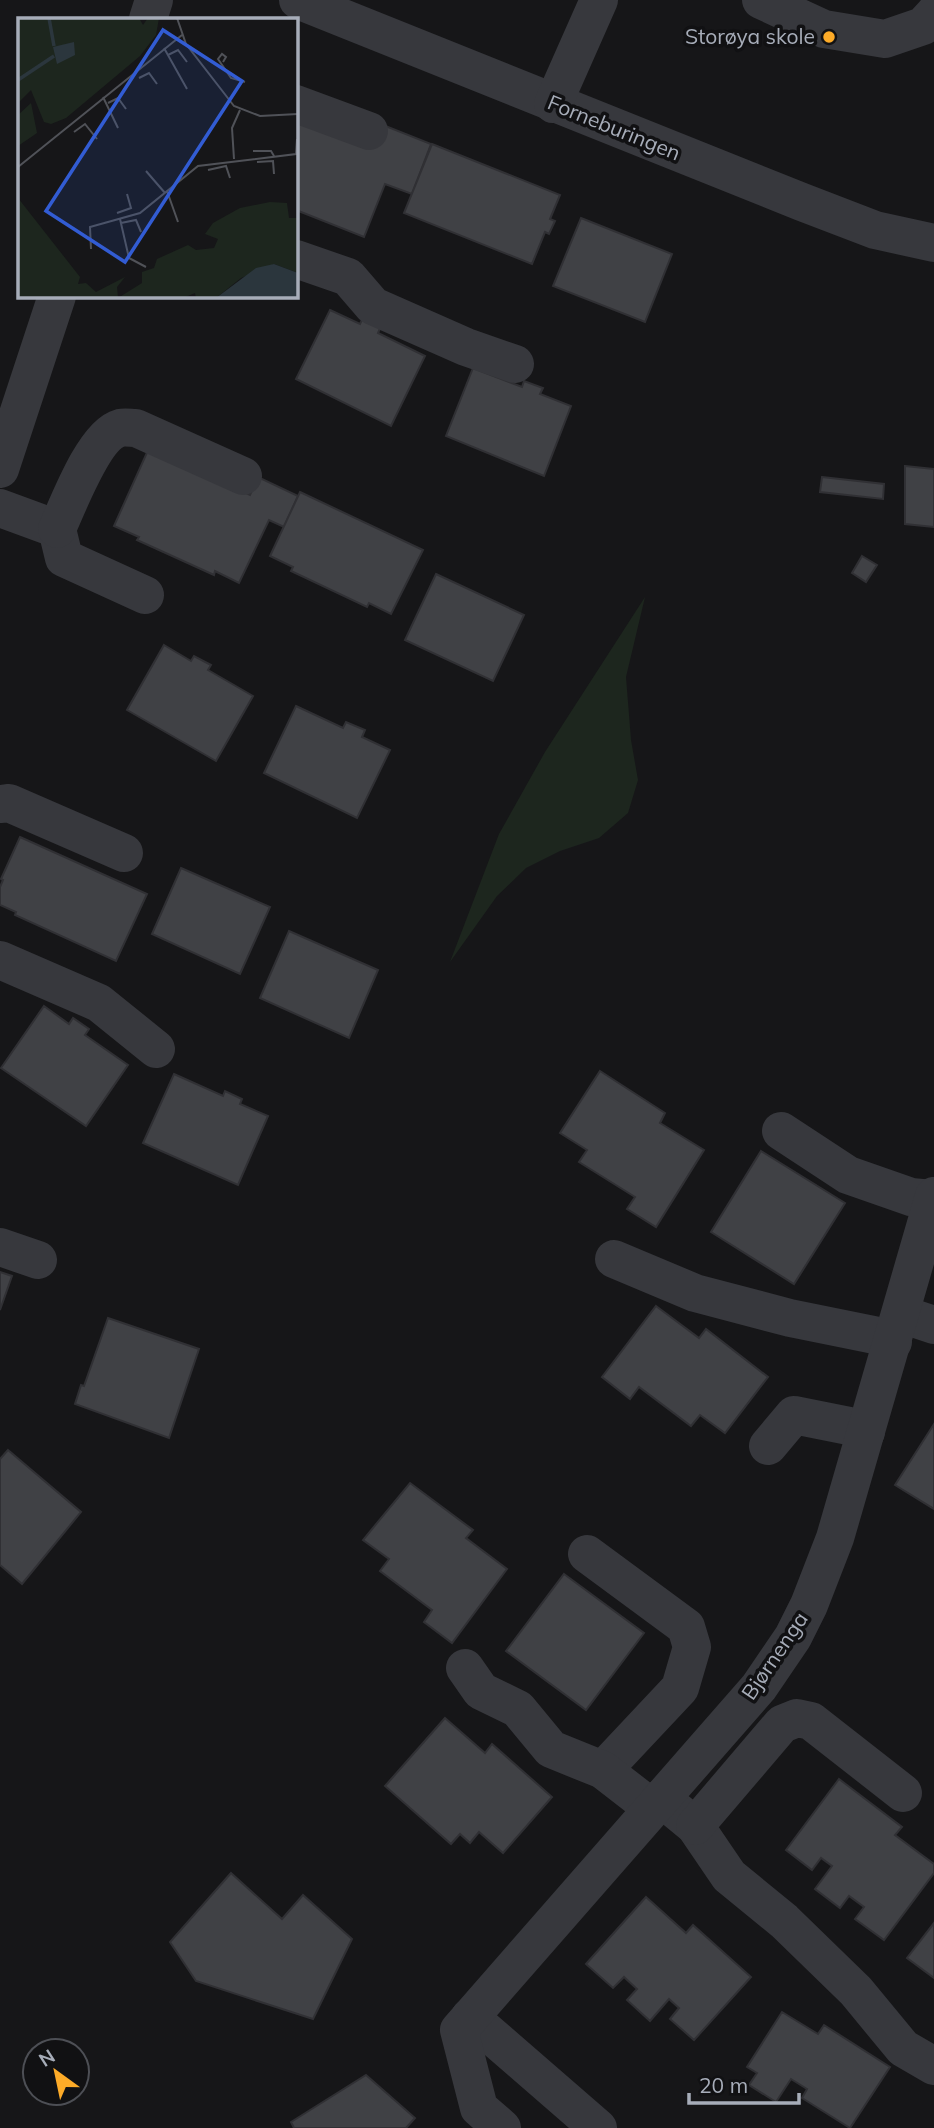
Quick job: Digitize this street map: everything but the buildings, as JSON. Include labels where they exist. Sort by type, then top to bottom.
[{"type":"street","points":[[148,18],[154,0]]},
{"type":"street","name":"Forneburingen","points":[[298,0],[552,104],[875,230],[934,243]]},
{"type":"street","points":[[552,104],[599,0]]},
{"type":"street","points":[[761,0],[824,29],[885,39],[923,26],[934,15]]},
{"type":"street","points":[[298,105],[369,131]]},
{"type":"street","points":[[298,260],[348,277],[373,306],[515,364]]},
{"type":"street","points":[[0,469],[56,298]]},
{"type":"street","points":[[145,595],[64,558],[57,529],[93,453],[103,439],[118,429],[136,428],[243,476]]},
{"type":"street","points":[[0,508],[57,529]]},
{"type":"street","points":[[0,804],[9,803],[124,853]]},
{"type":"street","points":[[0,960],[99,1003],[156,1049]]},
{"type":"street","points":[[781,1131],[848,1175],[911,1197],[934,1197]]},
{"type":"street","name":"Bjørnenga","points":[[464,2024],[759,1686],[793,1637],[821,1579],[866,1432],[909,1327],[934,1197]]},
{"type":"street","points":[[0,1247],[38,1260]]},
{"type":"street","points":[[614,1259],[695,1293],[790,1318],[874,1335],[909,1327]]},
{"type":"street","points":[[768,1446],[794,1415],[866,1432]]},
{"type":"street","points":[[587,1554],[686,1627],[691,1647],[680,1688],[603,1770]]},
{"type":"street","points":[[465,1668],[481,1690],[518,1709],[551,1749],[603,1770],[695,1826],[729,1876],[784,1921],[856,1991],[903,2048],[934,2066]]},
{"type":"street","points":[[695,1826],[782,1724],[797,1718],[811,1721],[903,1793]]},
{"type":"street","points":[[464,2024],[479,2108],[502,2128]]},
{"type":"street","points":[[464,2024],[598,2128]]},
{"type":"shaded area","points":[[645,597],[626,677],[631,740],[638,780],[628,813],[599,838],[560,851],[526,868],[497,896],[450,962],[499,834],[545,752]]},
{"type":"place","name":"Storøya skole","points":[[829,37]]}]
